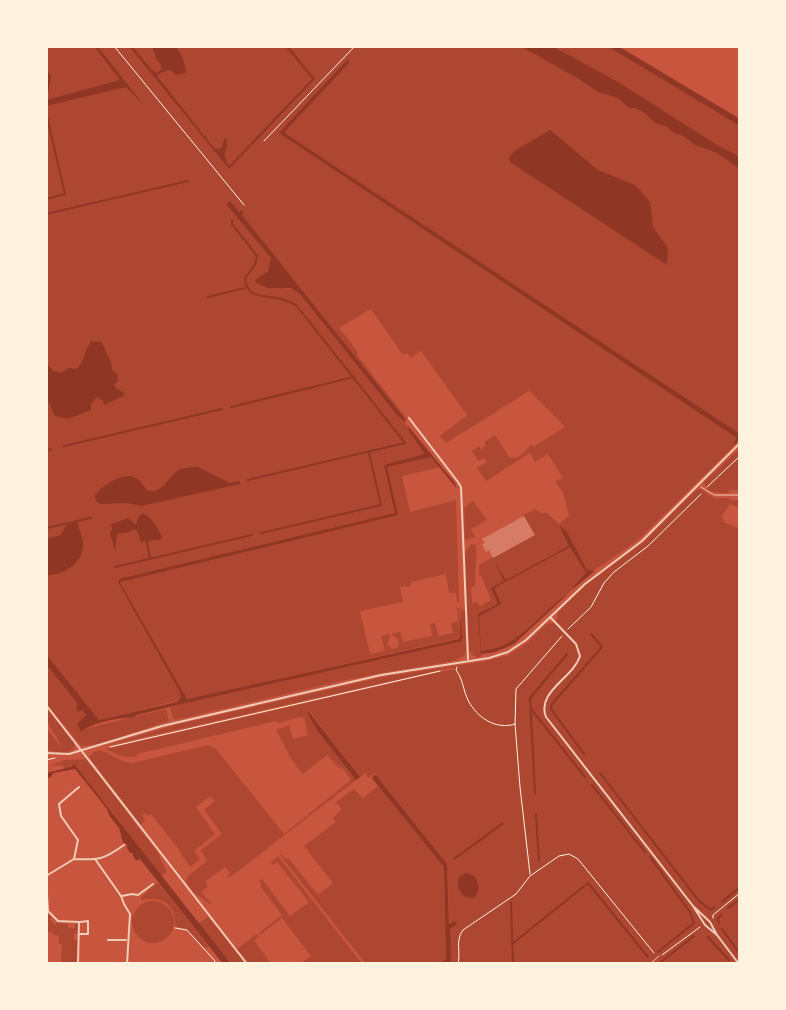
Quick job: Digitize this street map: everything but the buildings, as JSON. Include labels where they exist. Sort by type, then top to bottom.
[{"type":"street","points":[[409,418],[461,487],[468,661]]},
{"type":"street","points":[[46,753],[65,755],[162,726],[367,678],[497,656],[514,649],[585,584],[642,541],[740,443]]},
{"type":"street","points":[[550,616],[578,647],[579,658],[547,698],[543,705],[545,715],[710,931],[717,935]]},
{"type":"street","points":[[46,705],[247,964]]},
{"type":"street","points":[[74,859],[78,840],[61,816],[59,804],[79,787]]},
{"type":"street","points":[[79,934],[88,934],[88,921],[58,921],[47,912],[46,877],[74,859],[107,858],[124,845]]},
{"type":"street","points":[[95,859],[130,914],[127,964]]},
{"type":"street","points":[[121,896],[138,895],[153,884]]},
{"type":"street","points":[[693,906],[710,922],[739,964]]},
{"type":"street","points":[[78,964],[79,922]]},
{"type":"street","points":[[108,940],[127,940]]},
{"type":"lane","points":[[698,485],[714,495],[740,495]]},
{"type":"lane","points":[[650,964],[659,956]]},
{"type":"path","points":[[114,46],[244,205]]},
{"type":"path","points":[[264,141],[355,46]]},
{"type":"path","points":[[530,876],[515,724],[516,689],[591,607],[614,572],[648,546],[740,456]]},
{"type":"path","points":[[101,749],[453,669],[461,678],[468,701],[486,721],[501,726],[515,724]]},
{"type":"path","points":[[458,964],[461,932],[516,894],[530,876],[564,854],[573,855],[659,956],[692,931]]},
{"type":"path","points":[[710,922],[713,915],[740,893]]},
{"type":"path","points":[[175,928],[187,930],[215,961],[213,964]]},
{"type":"shaded area","points":[[46,46],[607,46],[740,126],[740,440],[638,540],[595,570],[587,570],[567,532],[559,526],[586,573],[514,644],[475,657],[469,650],[465,552],[471,544],[476,545],[475,585],[471,588],[472,603],[477,602],[480,606],[491,600],[479,576],[479,565],[534,535],[523,515],[535,509],[547,513],[559,524],[569,516],[563,492],[555,482],[563,478],[548,454],[535,462],[530,453],[486,481],[477,468],[487,462],[484,458],[478,461],[472,451],[486,446],[484,442],[495,435],[509,457],[516,458],[531,444],[533,447],[565,427],[529,391],[446,443],[440,436],[467,415],[421,351],[411,358],[407,353],[403,355],[371,309],[339,328],[406,420],[283,266],[256,238],[271,261],[264,274],[255,280],[256,283],[301,294],[440,467],[402,476],[410,512],[456,500],[459,602],[456,593],[449,593],[446,574],[400,587],[403,602],[360,611],[370,654],[385,651],[381,636],[389,634],[387,644],[392,649],[397,648],[399,643],[392,634],[400,632],[403,642],[432,636],[430,624],[435,623],[439,636],[453,633],[451,623],[458,621],[457,608],[460,638],[187,699],[120,581],[201,562],[120,579],[119,581],[185,699],[99,720],[46,654]]},
{"type":"shaded area","points":[[94,46],[144,105],[126,87],[46,106],[46,69],[51,76],[47,100],[120,80]]},
{"type":"shaded area","points":[[129,46],[156,73],[161,70],[161,64],[152,46],[175,46],[183,58],[186,73],[176,75],[171,70],[157,76],[214,148],[222,147],[227,139],[225,155],[229,166],[312,79],[285,46],[315,79],[229,169]]},
{"type":"shaded area","points":[[520,46],[552,46],[618,82],[740,157],[740,169],[717,153],[695,145],[682,135],[655,123],[645,113],[629,108],[618,98],[598,92]]},
{"type":"shaded area","points":[[607,46],[618,46],[740,119],[740,126]]},
{"type":"shaded area","points":[[347,60],[349,63],[286,130],[286,134],[740,434],[740,439],[733,445],[737,438],[279,133]]},
{"type":"shaded area","points":[[550,130],[598,170],[635,185],[650,202],[653,227],[668,248],[667,265],[510,162],[513,152]]},
{"type":"shaded area","points":[[230,201],[239,212],[244,212],[242,215],[405,422],[300,294],[290,288],[268,288],[256,283],[255,280],[268,271],[271,258],[226,204]]},
{"type":"shaded area","points":[[91,341],[102,342],[112,370],[117,374],[118,381],[114,385],[125,393],[104,405],[97,397],[91,404],[91,410],[68,419],[55,416],[46,397],[46,366],[61,373],[69,368],[77,369]]},
{"type":"shaded area","points":[[408,426],[457,489],[431,457],[387,467],[398,515],[120,582],[187,699],[459,639],[460,608],[462,641],[108,721],[81,732],[77,724],[86,715],[82,710],[78,712],[78,704],[46,664],[46,654],[99,720],[177,702],[181,698],[118,582],[119,579],[395,513],[384,465],[425,454]]},
{"type":"shaded area","points":[[740,448],[740,490],[721,493],[707,489],[704,482]]},
{"type":"shaded area","points":[[198,467],[230,483],[240,481],[240,484],[141,506],[100,504],[96,501],[95,496],[103,487],[122,477],[135,477],[147,490],[154,491],[179,470]]},
{"type":"shaded area","points":[[700,489],[714,498],[740,500],[740,508],[730,504],[722,516],[724,522],[740,529],[740,964],[446,964],[451,960],[447,864],[375,773],[368,778],[365,773],[360,777],[310,712],[307,714],[316,729],[356,780],[229,878],[230,873],[225,867],[207,880],[208,886],[201,892],[210,902],[213,901],[210,904],[192,891],[186,881],[207,861],[201,850],[222,834],[204,810],[215,801],[210,796],[196,807],[215,834],[194,851],[200,859],[190,867],[151,814],[142,815],[145,820],[141,825],[89,757],[100,750],[132,763],[208,745],[215,748],[284,834],[351,780],[342,767],[339,768],[327,755],[303,774],[298,769],[276,730],[289,725],[293,739],[308,735],[304,718],[276,721],[132,757],[106,749],[455,668],[104,746],[179,724],[383,677],[509,655],[557,619],[558,612],[584,586],[644,542]]},
{"type":"shaded area","points":[[473,501],[487,520],[471,529],[475,537],[467,540],[464,508]]},
{"type":"shaded area","points":[[143,513],[155,524],[162,539],[141,542],[137,530],[133,529],[117,534],[115,551],[110,534],[111,524],[128,518],[136,525]]},
{"type":"shaded area","points":[[77,522],[83,542],[81,555],[67,570],[48,575],[46,539],[61,535],[66,525]]},
{"type":"shaded area","points":[[559,525],[567,532],[587,570],[595,571],[572,588],[586,573],[570,547],[494,588],[501,604],[479,616],[483,651],[520,636],[569,593],[514,644],[481,654],[478,614],[498,604],[491,588],[504,581],[495,563],[506,580],[569,546]]},
{"type":"shaded area","points":[[461,608],[465,611],[466,650],[464,656],[454,661],[341,681],[173,718],[170,708],[182,704],[461,641]]},
{"type":"shaded area","points":[[46,664],[78,704],[79,712],[82,710],[86,715],[77,724],[80,730],[166,709],[169,721],[98,744],[81,746],[46,703]]},
{"type":"shaded area","points":[[46,708],[74,742],[73,750],[64,753],[46,750],[48,730],[61,747],[49,725]]},
{"type":"shaded area","points":[[309,712],[360,777],[356,780],[316,729]]},
{"type":"shaded area","points":[[86,759],[158,853],[167,872],[161,876],[112,811],[72,765],[64,769],[63,765],[50,766],[65,760]]},
{"type":"shaded area","points":[[74,764],[231,964],[223,964],[140,859],[136,861],[107,809],[75,769],[53,773],[46,778],[46,773]]},
{"type":"shaded area","points":[[374,775],[447,864],[449,924],[455,921],[457,924],[450,929],[451,961],[446,964],[439,964],[446,959],[444,867],[372,778]]},
{"type":"shaded area","points":[[379,785],[444,867],[446,959],[439,964],[366,964],[280,855],[288,858],[318,895],[333,883],[304,846],[336,822],[333,818],[342,809],[336,802],[354,789],[363,798]]},
{"type":"shaded area","points":[[278,856],[362,964],[300,964],[311,956],[282,918],[260,935],[282,915],[259,881],[262,879],[290,916],[309,902],[277,862],[273,865],[271,862]]},
{"type":"shaded area","points":[[467,873],[478,882],[478,892],[474,898],[465,897],[458,887],[460,876]]},
{"type":"shaded area","points":[[158,883],[209,947],[204,948],[186,929],[175,926],[173,912],[166,903],[155,899],[141,900]]},
{"type":"shaded area","points":[[153,901],[168,907],[174,922],[168,937],[153,943],[138,937],[132,922],[138,907]]},
{"type":"shaded area","points":[[49,915],[55,925],[68,924],[68,928],[75,928],[78,924],[78,932],[74,934],[74,940],[78,940],[76,964],[61,964],[62,944],[59,944],[59,936],[46,930],[46,917]]},
{"type":"shaded area","points":[[208,917],[246,964],[231,964],[198,924]]},
{"type":"shaded area","points":[[257,934],[259,936],[254,940],[271,964],[250,964],[237,949]]},
{"type":"waterway","points":[[46,113],[65,194],[46,199]]},
{"type":"waterway","points":[[46,214],[188,181]]},
{"type":"waterway","points":[[232,220],[257,256],[255,265],[245,278],[248,289],[255,294],[296,305],[405,443],[248,480]]},
{"type":"waterway","points":[[208,297],[245,288]]},
{"type":"waterway","points":[[231,407],[354,377]]},
{"type":"waterway","points":[[64,446],[222,409]]},
{"type":"waterway","points":[[46,451],[51,449]]},
{"type":"waterway","points":[[261,533],[381,505],[369,453]]},
{"type":"waterway","points":[[46,528],[91,518]]},
{"type":"waterway","points":[[115,567],[252,535]]},
{"type":"waterway","points":[[147,542],[150,559]]},
{"type":"waterway","points":[[584,754],[551,709],[552,704],[602,647],[591,634]]},
{"type":"waterway","points":[[535,793],[530,698],[567,654]]},
{"type":"waterway","points":[[531,709],[585,777]]},
{"type":"waterway","points":[[600,773],[699,901],[711,910],[715,907]]},
{"type":"waterway","points":[[592,785],[645,852]]},
{"type":"waterway","points":[[536,814],[539,861]]},
{"type":"waterway","points":[[454,859],[502,824]]},
{"type":"waterway","points":[[650,857],[690,912],[694,923],[658,952]]},
{"type":"waterway","points":[[512,944],[588,883],[648,957]]},
{"type":"waterway","points":[[722,902],[740,887]]},
{"type":"waterway","points":[[728,908],[740,899]]},
{"type":"waterway","points":[[511,902],[513,964]]},
{"type":"waterway","points":[[719,923],[721,915]]},
{"type":"waterway","points":[[722,929],[738,951]]},
{"type":"waterway","points":[[661,962],[694,936]]},
{"type":"waterway","points":[[708,937],[729,960]]}]
